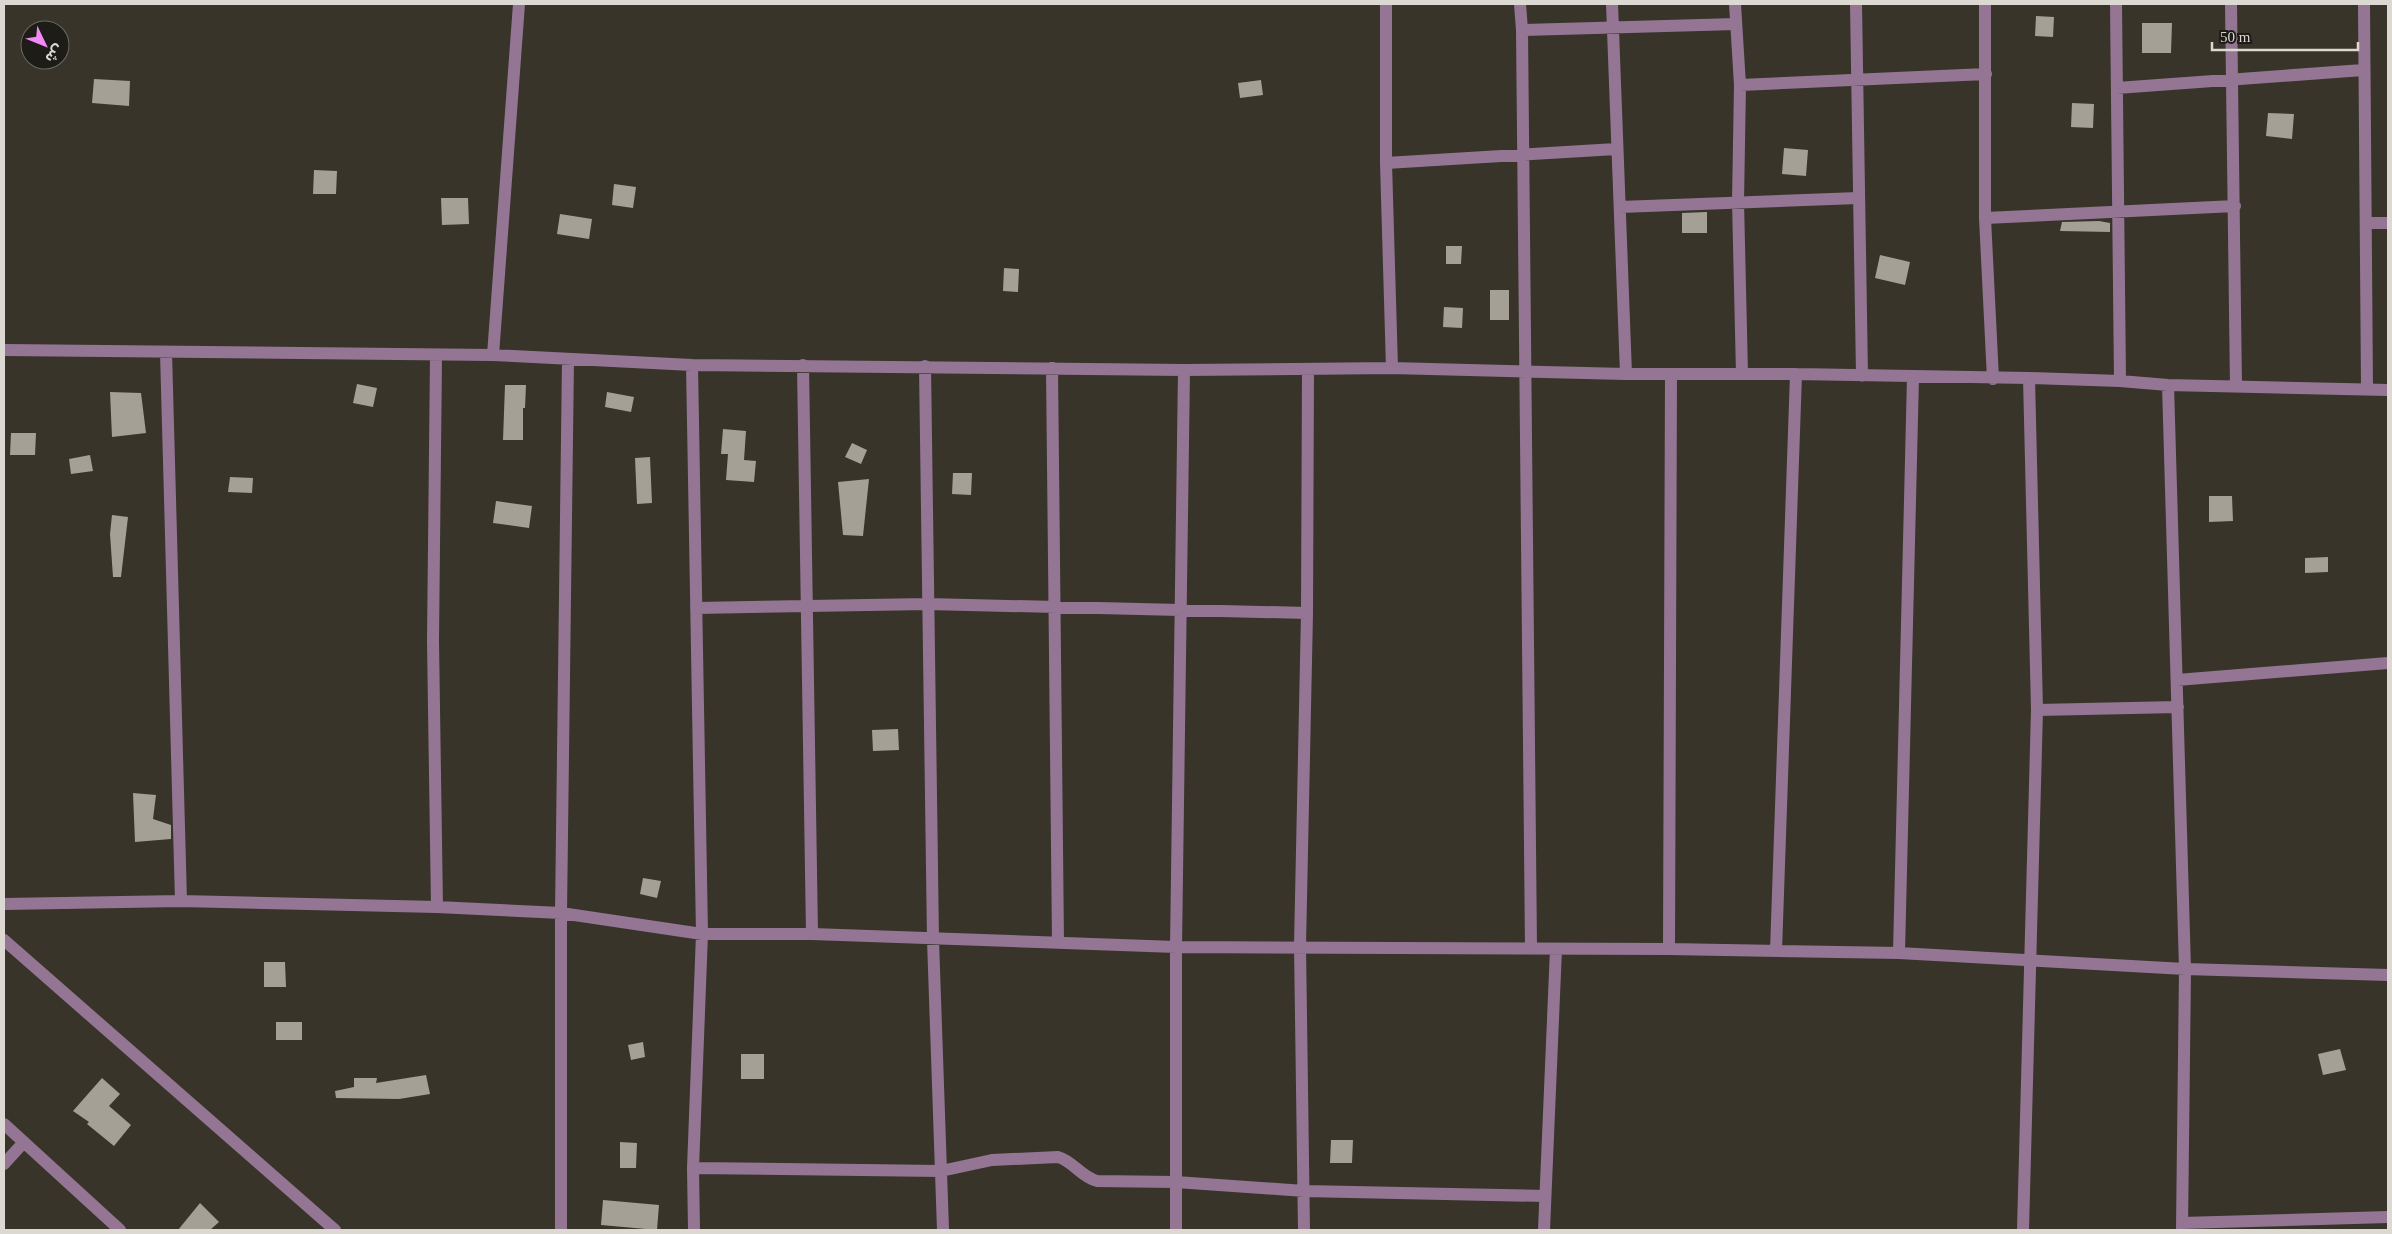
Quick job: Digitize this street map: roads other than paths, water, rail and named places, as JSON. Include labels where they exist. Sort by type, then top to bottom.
[{"type":"street","points":[[493,355],[519,4]]},
{"type":"street","points":[[1386,4],[1386,163],[1392,368]]},
{"type":"street","points":[[1520,4],[1522,30],[1531,948]]},
{"type":"street","points":[[1612,4],[1626,374]]},
{"type":"street","points":[[1736,4],[1740,85],[1738,202],[1742,374]]},
{"type":"street","points":[[1856,4],[1862,376]]},
{"type":"street","points":[[1985,4],[1985,218],[1993,379]]},
{"type":"street","points":[[2116,4],[2120,381]]},
{"type":"street","points":[[2231,4],[2236,387]]},
{"type":"street","points":[[2364,4],[2363,70],[2367,389]]},
{"type":"street","points":[[1522,30],[1736,24]]},
{"type":"street","points":[[2117,88],[2233,78],[2363,70]]},
{"type":"street","points":[[1740,85],[1986,74]]},
{"type":"street","points":[[1386,163],[1616,149]]},
{"type":"street","points":[[1620,207],[1858,198]]},
{"type":"street","points":[[1985,218],[2235,206]]},
{"type":"street","points":[[2366,223],[2388,223]]},
{"type":"street","points":[[4,350],[436,356],[493,355],[692,366],[803,365],[1184,370],[1392,368],[1626,374],[1796,374],[1993,379],[2029,378],[2120,381],[2168,385],[2388,390]]},
{"type":"street","points":[[166,352],[180,901]]},
{"type":"street","points":[[436,356],[433,641],[437,907]]},
{"type":"street","points":[[560,1230],[561,914],[568,359]]},
{"type":"street","points":[[803,365],[812,934]]},
{"type":"street","points":[[692,366],[702,934],[693,1168],[694,1230]]},
{"type":"street","points":[[925,366],[933,940],[943,1230]]},
{"type":"street","points":[[1052,368],[1058,942]]},
{"type":"street","points":[[1304,1230],[1300,946],[1307,613],[1308,369]]},
{"type":"street","points":[[1176,1230],[1176,946],[1184,370]]},
{"type":"street","points":[[1669,949],[1671,374]]},
{"type":"street","points":[[1776,951],[1796,374]]},
{"type":"street","points":[[1899,953],[1913,377]]},
{"type":"street","points":[[2023,1230],[2032,960],[2037,710],[2029,378]]},
{"type":"street","points":[[2168,385],[2185,969],[2182,1227],[2388,1217]]},
{"type":"street","points":[[696,608],[928,604],[1307,613]]},
{"type":"street","points":[[2177,680],[2388,663]]},
{"type":"street","points":[[2037,710],[2178,707]]},
{"type":"street","points":[[4,904],[180,901],[437,907],[561,914],[702,934],[812,934],[933,940],[1176,946],[1669,949],[1899,953],[2185,969],[2388,975]]},
{"type":"street","points":[[4,940],[335,1230]]},
{"type":"street","points":[[1544,1230],[1556,949]]},
{"type":"street","points":[[4,1124],[120,1230]]},
{"type":"street","points":[[4,1164],[24,1142]]},
{"type":"street","points":[[693,1168],[941,1171],[992,1160],[1058,1157],[1064,1158],[1086,1176],[1097,1181],[1176,1182],[1304,1191],[1544,1196]]}]
